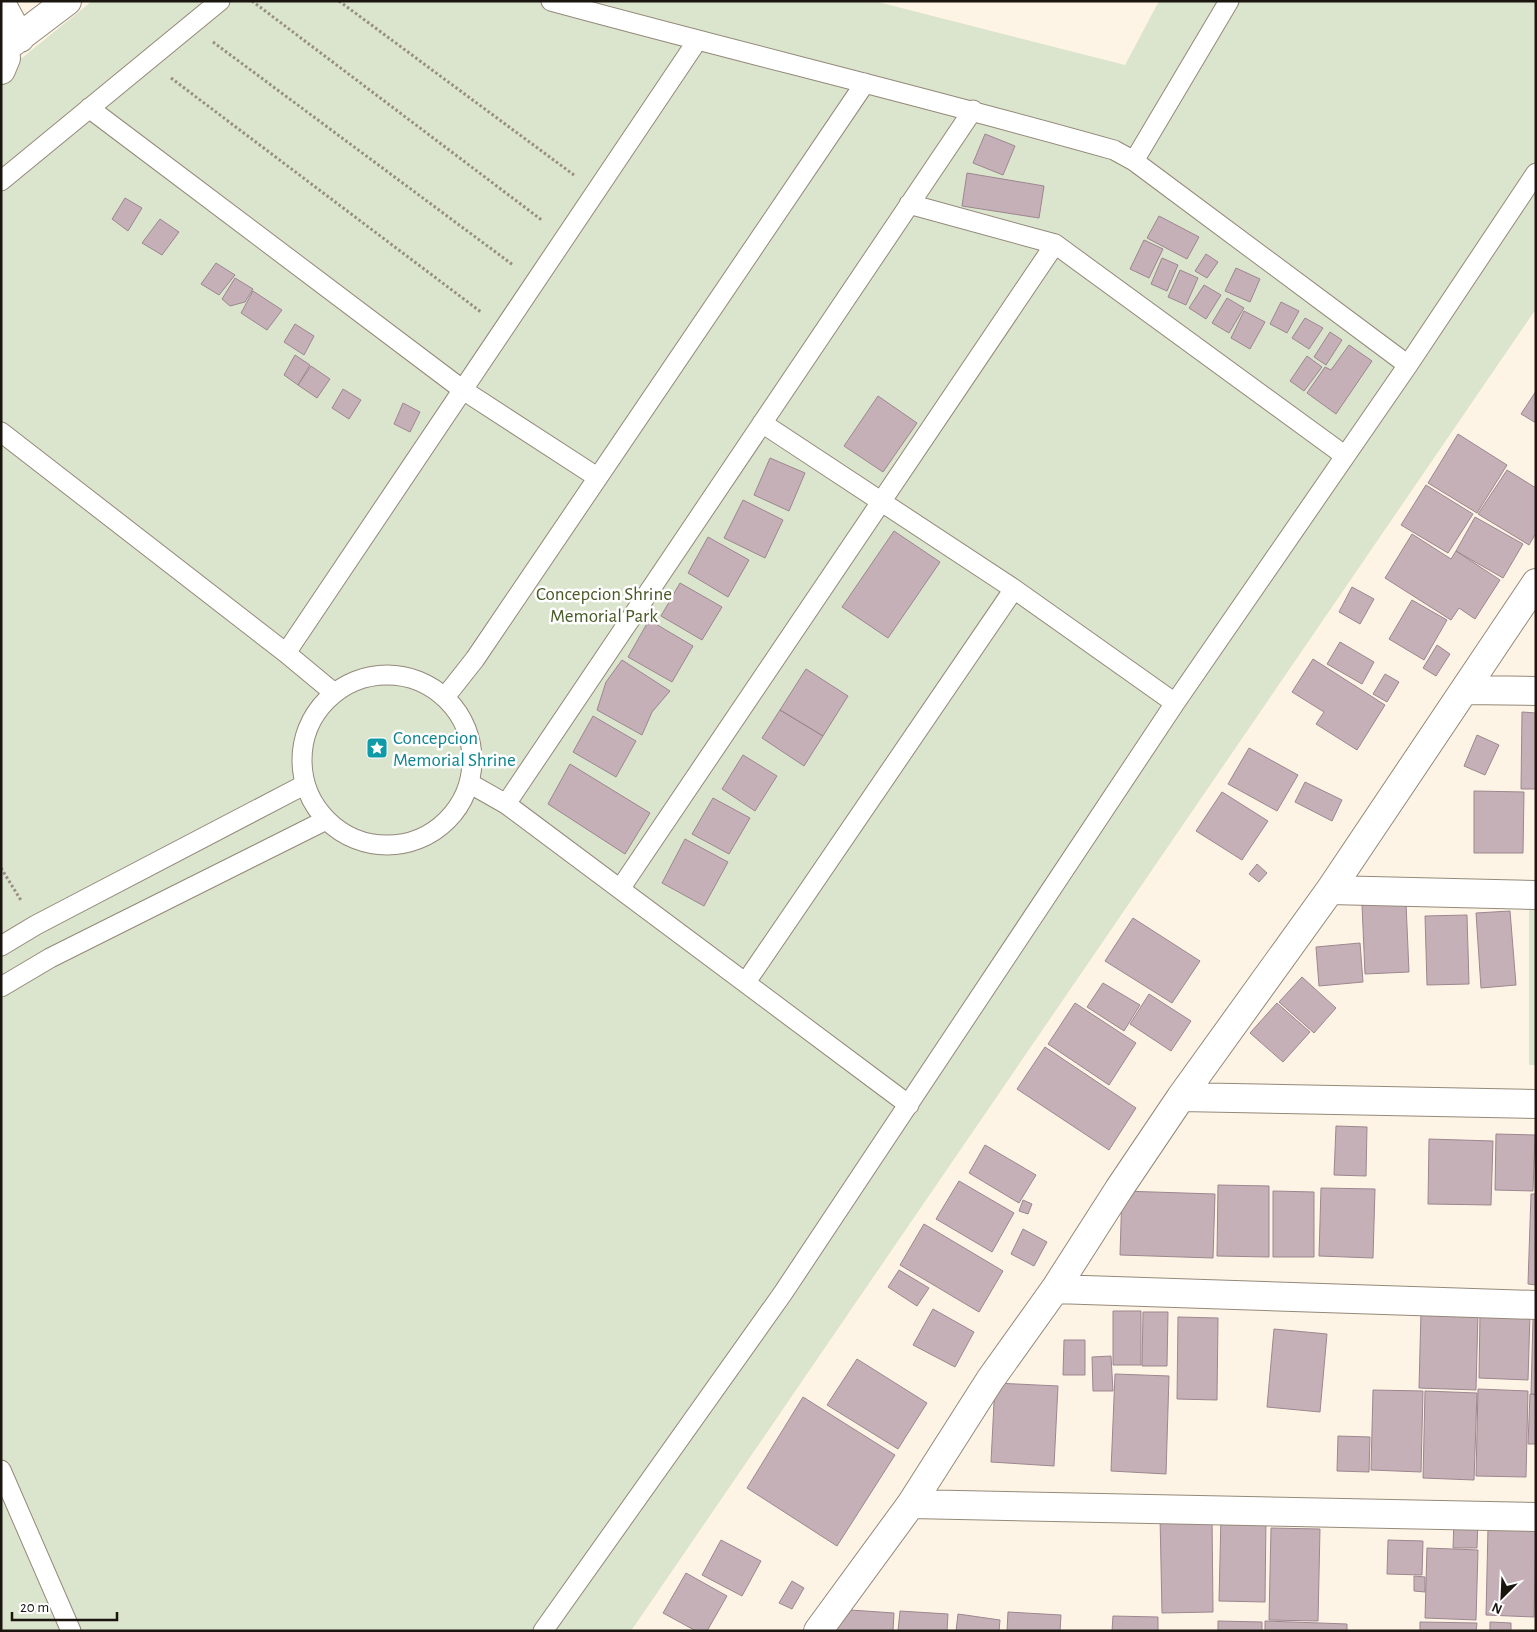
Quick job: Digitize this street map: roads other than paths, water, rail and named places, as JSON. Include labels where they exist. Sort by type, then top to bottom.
[{"type":"street","points":[[7,49],[67,1]]},
{"type":"street","points":[[1,3],[7,49]]},
{"type":"street","points":[[818,1631],[911,1504],[990,1380],[1055,1289],[1118,1189],[1181,1097],[1330,890],[1536,583]]},
{"type":"street","points":[[1465,690],[1536,691]]},
{"type":"street","points":[[1330,890],[1536,895]]},
{"type":"street","points":[[1181,1097],[1536,1104]]},
{"type":"street","points":[[1055,1289],[1536,1305]]},
{"type":"street","points":[[911,1504],[1536,1517]]},
{"type":"lane","points":[[1,181],[149,62],[220,1]]},
{"type":"lane","points":[[551,1],[697,41],[973,110],[1114,150],[1134,161],[1408,365]]},
{"type":"lane","points":[[1134,161],[1229,1]]},
{"type":"lane","points":[[286,653],[697,41]]},
{"type":"lane","points":[[445,698],[475,659],[597,476],[865,83]]},
{"type":"lane","points":[[90,108],[463,390],[597,476]]},
{"type":"lane","points":[[506,804],[973,110]]},
{"type":"lane","points":[[543,1631],[783,1293],[1175,703],[1344,455],[1408,365],[1536,173]]},
{"type":"lane","points":[[909,204],[1055,244],[1344,455]]},
{"type":"lane","points":[[620,889],[1055,244]]},
{"type":"lane","points":[[762,423],[1014,589],[1175,703]]},
{"type":"lane","points":[[1,432],[286,653],[333,692]]},
{"type":"lane","points":[[746,982],[1014,589]]},
{"type":"lane","points":[[386,675],[402,676],[425,683],[445,698],[460,716],[470,737],[473,760],[469,783],[457,810],[435,830],[408,843],[379,845],[350,838],[326,820],[313,804],[304,785],[301,751],[311,718],[333,692],[354,680],[386,675]]},
{"type":"lane","points":[[469,783],[506,804],[908,1105]]},
{"type":"lane","points":[[1,946],[36,925],[304,785]]},
{"type":"lane","points":[[1,987],[50,958],[326,820]]},
{"type":"lane","points":[[1,1470],[71,1631]]},
{"type":"place","name":"Concepcion Memorial Shrine","points":[[377,748]]},
{"type":"park label","name":"Concepcion Shrine Memorial Park","points":[[604,604]]}]
